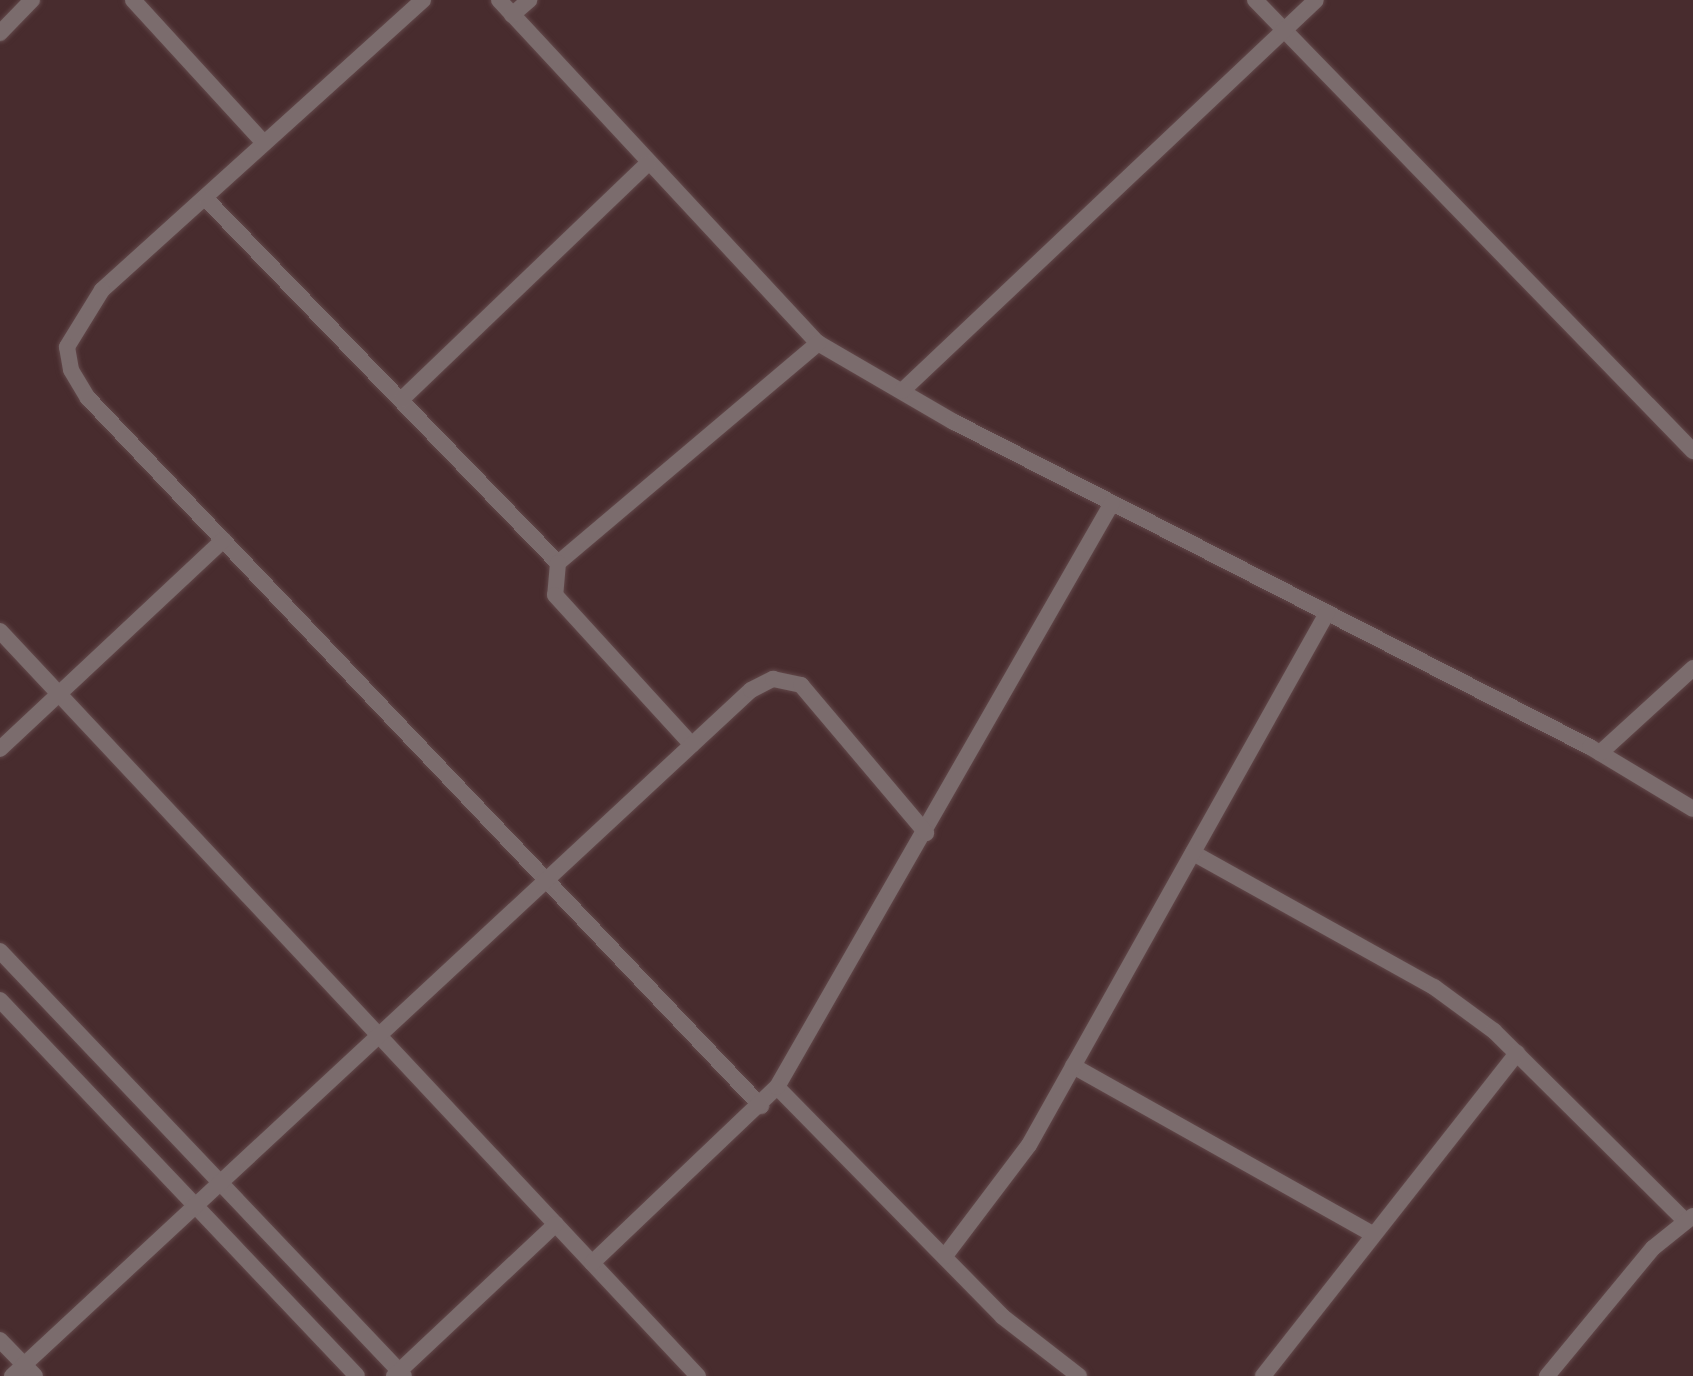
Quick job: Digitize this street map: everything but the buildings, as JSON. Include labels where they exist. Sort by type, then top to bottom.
[{"type":"street","points":[[0,33],[32,0]]},
{"type":"street","points":[[133,0],[264,143]]},
{"type":"street","points":[[423,0],[264,143],[207,200],[102,290],[67,347],[88,398],[761,1106]]},
{"type":"street","points":[[499,0],[647,164],[818,343],[1112,503],[1600,753],[1693,809]]},
{"type":"street","points":[[512,15],[529,0]]},
{"type":"street","points":[[1255,0],[1693,451]]},
{"type":"street","points":[[902,391],[1316,0]]},
{"type":"street","points":[[401,400],[647,164]]},
{"type":"street","points":[[207,200],[558,563]]},
{"type":"street","points":[[692,745],[555,595],[558,563],[818,343]]},
{"type":"street","points":[[592,1263],[761,1106],[777,1087],[926,833],[1112,503]]},
{"type":"street","points":[[0,749],[223,540]]},
{"type":"street","points":[[945,1256],[1029,1145],[1327,613]]},
{"type":"street","points":[[0,631],[698,1376]]},
{"type":"street","points":[[1600,753],[1693,668]]},
{"type":"street","points":[[0,1340],[24,1372],[220,1183],[751,690],[785,678],[801,685],[926,833]]},
{"type":"street","points":[[1193,853],[1434,987],[1517,1053],[1689,1219],[1653,1248],[1547,1376]]},
{"type":"street","points":[[0,951],[399,1374],[556,1224]]},
{"type":"street","points":[[0,1000],[357,1376]]},
{"type":"street","points":[[1263,1376],[1370,1233],[1517,1053]]},
{"type":"street","points":[[1073,1066],[1370,1233]]},
{"type":"street","points":[[777,1087],[1003,1317],[1079,1376]]}]
